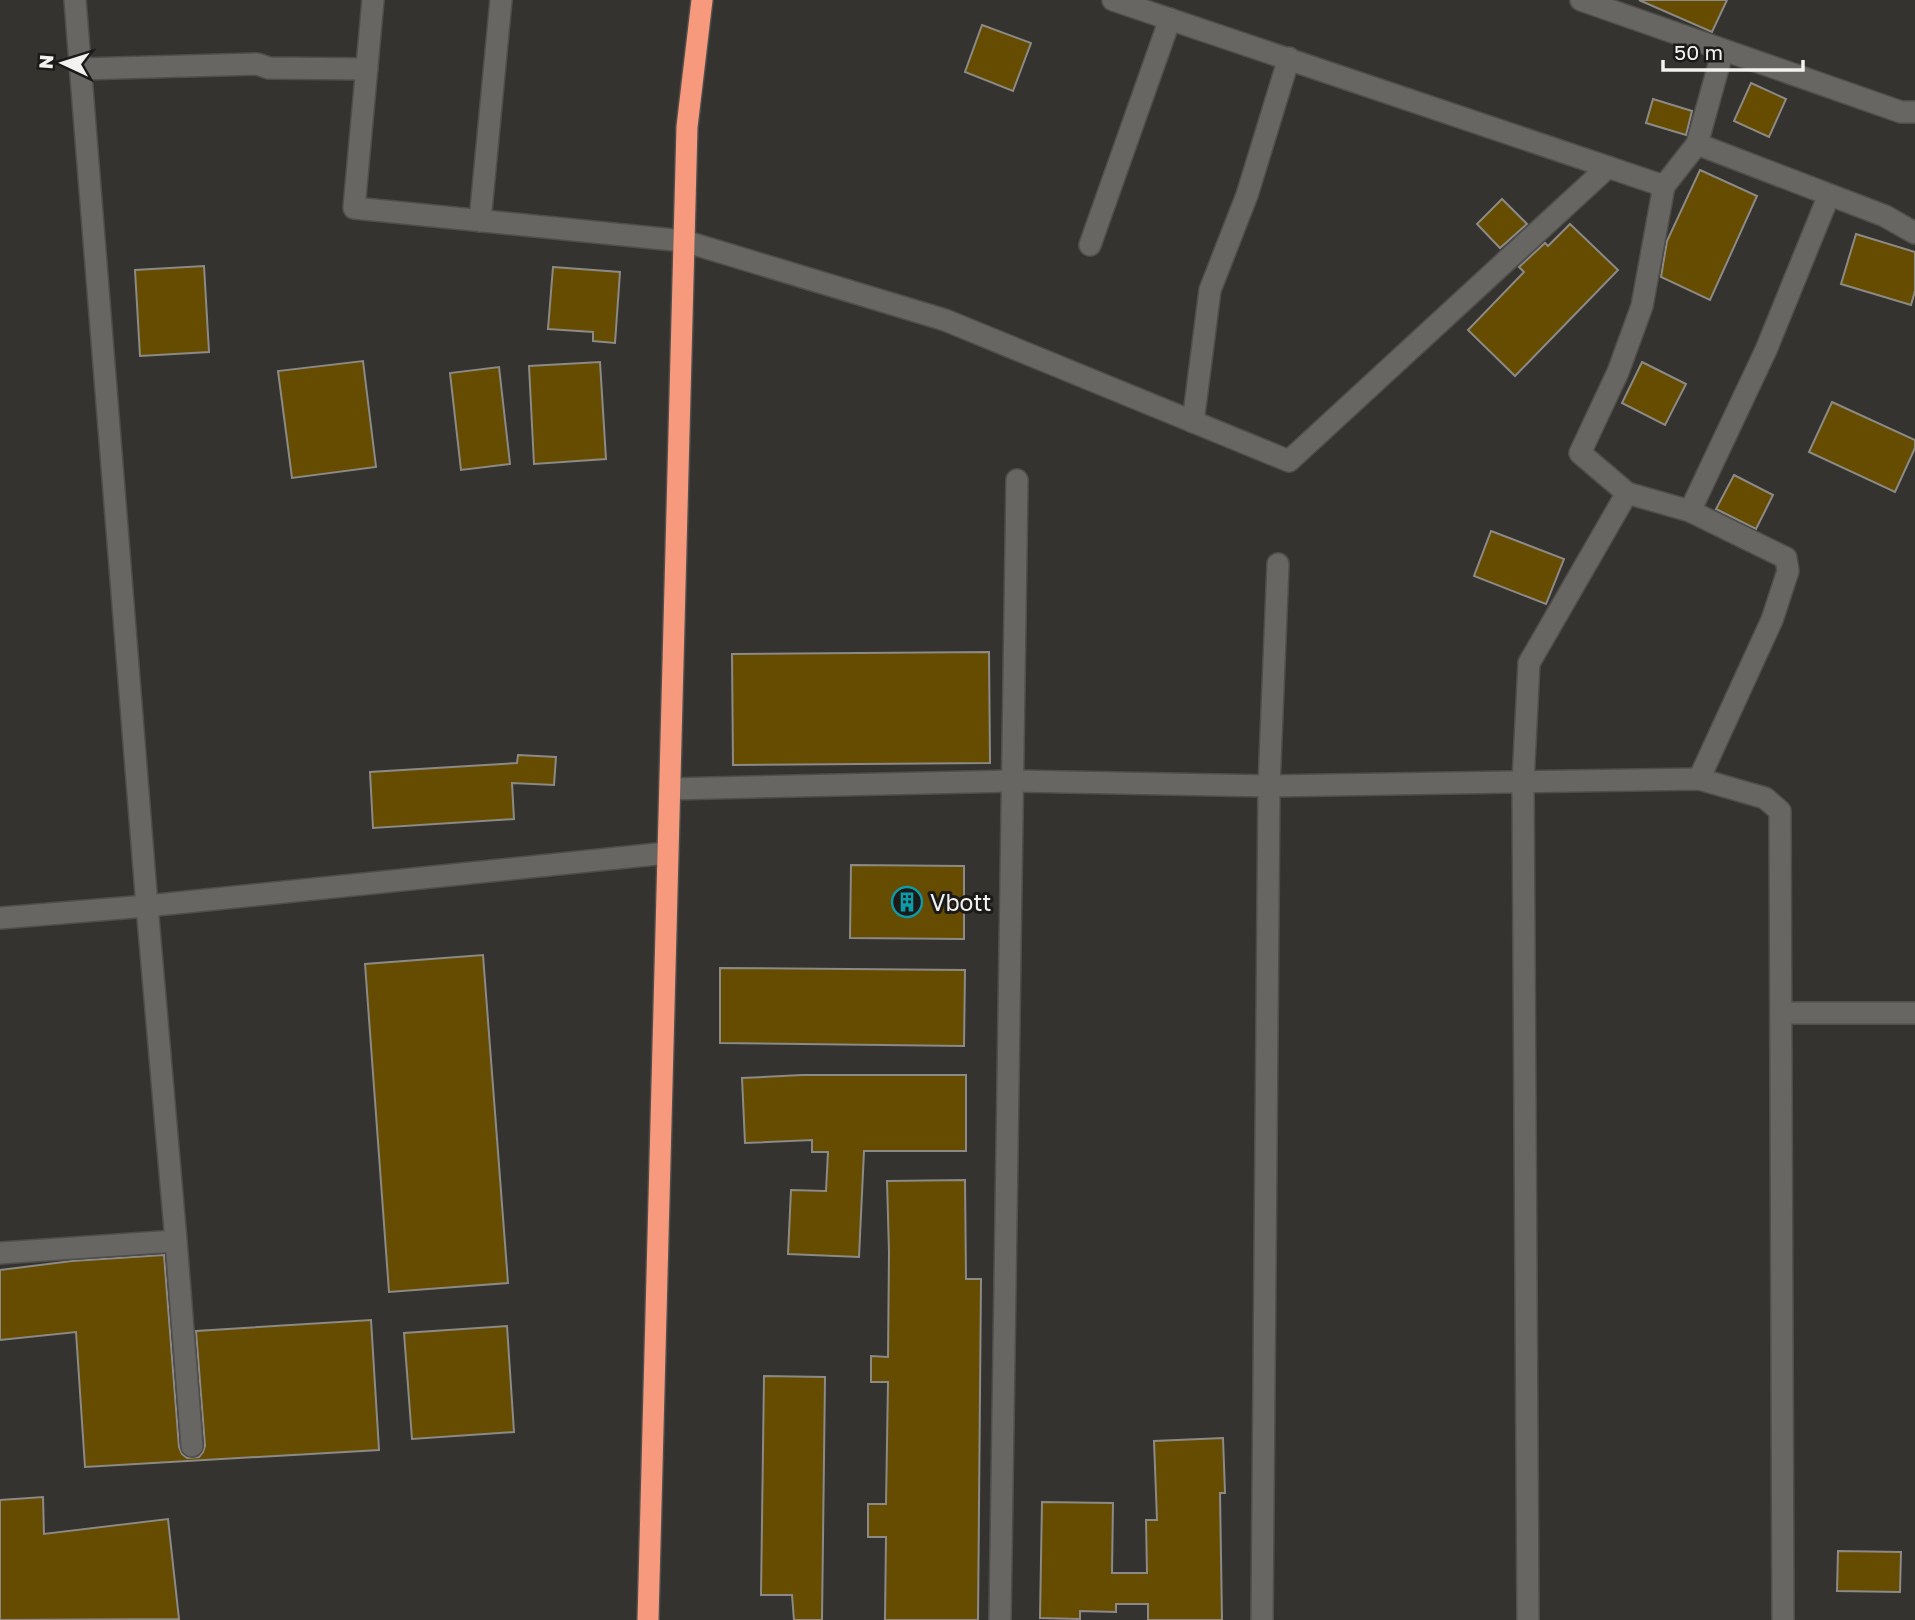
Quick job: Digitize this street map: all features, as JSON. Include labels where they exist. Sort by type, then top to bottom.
[{"type":"highway","points":[[648,1620],[687,127],[702,0]]},
{"type":"street","points":[[75,0],[192,1446]]},
{"type":"street","points":[[373,0],[354,208],[684,241],[945,320],[1289,461],[1608,167]]},
{"type":"street","points":[[480,220],[501,0]]},
{"type":"street","points":[[1113,0],[1664,186]]},
{"type":"street","points":[[1581,0],[1901,112],[1915,112]]},
{"type":"street","points":[[1090,245],[1170,19]]},
{"type":"street","points":[[1699,779],[1772,620],[1788,570],[1786,558],[1690,511],[1627,493],[1580,453],[1618,372],[1642,306],[1664,186],[1697,144],[1723,50]]},
{"type":"street","points":[[1193,422],[1210,290],[1247,195],[1289,58]]},
{"type":"street","points":[[81,69],[257,64],[269,68],[367,69]]},
{"type":"street","points":[[1697,144],[1885,216],[1915,233]]},
{"type":"street","points":[[1690,511],[1766,350],[1829,195]]},
{"type":"street","points":[[1000,1620],[1017,480]]},
{"type":"street","points":[[1528,1620],[1523,782],[1529,663],[1627,493]]},
{"type":"street","points":[[1262,1620],[1269,786],[1278,564]]},
{"type":"street","points":[[670,789],[1013,781],[1269,786],[1699,779],[1765,798],[1780,811],[1783,1620]]},
{"type":"street","points":[[0,918],[147,906],[667,853]]},
{"type":"street","points":[[1781,1013],[1915,1013]]},
{"type":"street","points":[[0,1253],[176,1241]]},
{"type":"building","points":[[1639,0],[1727,0],[1712,32]]},
{"type":"building","points":[[982,25],[1031,43],[1013,91],[965,72]]},
{"type":"building","points":[[1751,83],[1786,99],[1769,137],[1734,121]]},
{"type":"building","points":[[1653,99],[1692,111],[1686,135],[1646,123]]},
{"type":"building","points":[[1700,170],[1757,196],[1710,300],[1661,277],[1667,241]]},
{"type":"building","points":[[1502,199],[1527,224],[1500,248],[1477,224]]},
{"type":"building","points":[[1570,224],[1618,270],[1515,376],[1468,330],[1524,272],[1519,267],[1545,243],[1548,246]]},
{"type":"building","points":[[1856,234],[1915,252],[1915,291],[1911,305],[1841,284]]},
{"type":"building","points":[[204,266],[209,352],[140,356],[135,270]]},
{"type":"building","points":[[553,267],[620,272],[615,343],[593,341],[593,332],[548,329]]},
{"type":"building","points":[[363,361],[376,467],[292,478],[278,371]]},
{"type":"building","points":[[600,362],[606,459],[534,464],[529,366]]},
{"type":"building","points":[[1642,362],[1686,384],[1665,425],[1622,403]]},
{"type":"building","points":[[499,367],[510,464],[461,470],[450,373]]},
{"type":"building","points":[[1832,402],[1915,440],[1915,448],[1895,492],[1809,452]]},
{"type":"building","points":[[1734,475],[1773,495],[1756,529],[1716,509]]},
{"type":"building","points":[[1491,531],[1564,559],[1546,604],[1474,576]]},
{"type":"building","points":[[989,652],[990,763],[733,765],[732,654]]},
{"type":"building","points":[[518,755],[556,757],[554,785],[512,783],[514,819],[373,828],[370,772],[517,763]]},
{"type":"building","name":"Vbott","points":[[851,865],[964,866],[964,939],[850,938]]},
{"type":"building","points":[[483,955],[508,1283],[389,1292],[365,964]]},
{"type":"building","points":[[720,968],[965,970],[964,1046],[720,1043]]},
{"type":"building","points":[[802,1075],[966,1075],[966,1151],[864,1151],[859,1257],[788,1254],[791,1190],[826,1191],[828,1152],[812,1152],[812,1140],[745,1143],[742,1078]]},
{"type":"building","points":[[965,1180],[966,1279],[981,1279],[978,1620],[885,1620],[886,1537],[868,1537],[868,1504],[886,1504],[888,1382],[871,1382],[871,1356],[888,1357],[887,1181]]},
{"type":"building","points":[[164,1255],[179,1447],[182,1454],[187,1458],[199,1457],[205,1446],[196,1331],[371,1320],[379,1450],[85,1467],[76,1332],[0,1340],[0,1270],[72,1261]]},
{"type":"building","points":[[507,1326],[514,1432],[412,1439],[404,1333]]},
{"type":"building","points":[[764,1376],[825,1377],[822,1620],[794,1620],[792,1595],[761,1595]]},
{"type":"building","points":[[1223,1438],[1225,1493],[1220,1493],[1222,1620],[1148,1620],[1148,1604],[1116,1604],[1116,1612],[1080,1611],[1080,1619],[1040,1618],[1042,1502],[1113,1503],[1112,1573],[1147,1573],[1146,1520],[1157,1520],[1154,1441]]},
{"type":"building","points":[[43,1497],[44,1534],[168,1519],[179,1619],[0,1620],[0,1500]]},
{"type":"building","points":[[1838,1551],[1901,1552],[1900,1592],[1837,1591]]},
{"type":"place","name":"Vbott","points":[[907,902]]}]
